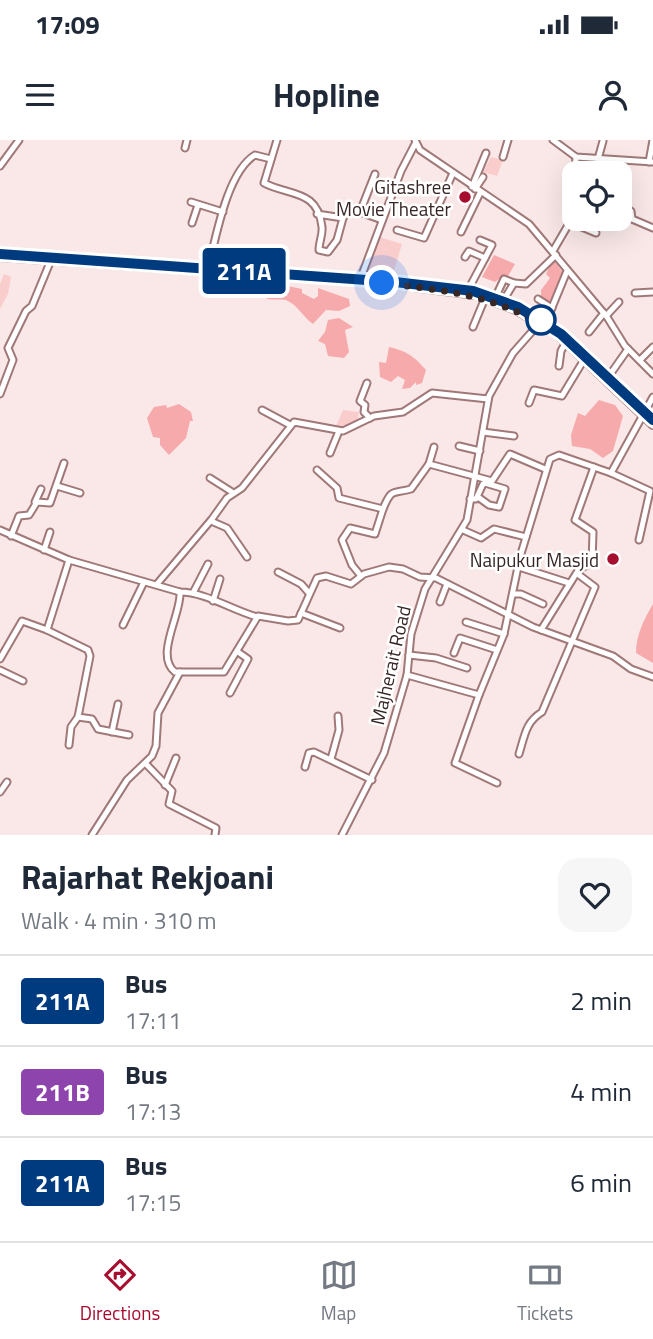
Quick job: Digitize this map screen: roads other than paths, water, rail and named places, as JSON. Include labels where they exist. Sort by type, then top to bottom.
[{"type":"main road","points":[[0,255],[360,279],[468,290],[503,301],[579,347],[643,413]]},
{"type":"main road","points":[[0,255],[382,283],[447,290],[485,298],[540,322],[585,358],[653,423]]},
{"type":"street","points":[[0,166],[19,140]]},
{"type":"street","points":[[185,148],[187,140]]},
{"type":"street","points":[[277,140],[265,184],[308,197],[323,231],[319,250],[324,253],[331,251],[348,209],[382,220]]},
{"type":"street","points":[[503,157],[508,140]]},
{"type":"street","points":[[553,140],[576,157],[651,162],[653,140]]},
{"type":"street","points":[[598,159],[603,141]]},
{"type":"street","points":[[360,279],[401,171],[415,142],[476,190],[528,225],[605,314],[628,349],[653,374]]},
{"type":"street","points":[[461,232],[486,153]]},
{"type":"street","points":[[208,269],[223,212],[245,162],[255,155],[271,159]]},
{"type":"street","points":[[576,157],[576,161]]},
{"type":"street","points":[[397,230],[424,238],[453,173]]},
{"type":"street","points":[[360,212],[374,174]]},
{"type":"street","points":[[476,190],[483,177]]},
{"type":"street","points":[[191,202],[223,212]]},
{"type":"street","points":[[192,223],[198,205]]},
{"type":"street","points":[[317,214],[343,218]]},
{"type":"street","points":[[632,219],[653,228]]},
{"type":"street","points":[[495,298],[504,279],[526,284],[555,253],[566,231]]},
{"type":"street","points":[[591,231],[596,233]]},
{"type":"street","points":[[468,290],[492,245],[480,240]]},
{"type":"street","points":[[465,257],[468,251],[485,258]]},
{"type":"street","points":[[0,394],[12,361],[8,348],[26,311],[32,306],[51,260]]},
{"type":"street","points":[[526,537],[494,529],[481,538],[463,530],[488,399],[513,353],[552,308],[567,271]]},
{"type":"street","points":[[503,301],[514,283]]},
{"type":"street","points":[[635,293],[653,292]]},
{"type":"street","points":[[473,327],[485,298]]},
{"type":"street","points":[[538,299],[552,308]]},
{"type":"street","points":[[589,332],[619,303]]},
{"type":"street","points":[[559,366],[563,357],[561,351],[566,342]]},
{"type":"street","points":[[640,360],[653,347]]},
{"type":"street","points":[[609,376],[628,349]]},
{"type":"street","points":[[529,402],[535,390],[562,396],[585,358]]},
{"type":"street","points":[[367,383],[360,401],[365,405],[364,412],[370,418]]},
{"type":"street","points":[[157,584],[232,492],[242,488],[290,425],[301,422],[339,431],[370,418],[398,415],[436,392],[488,399]]},
{"type":"street","points":[[611,473],[653,397]]},
{"type":"street","points":[[262,410],[290,425]]},
{"type":"street","points":[[330,453],[339,431]]},
{"type":"street","points":[[483,432],[514,436]]},
{"type":"street","points":[[460,446],[480,451]]},
{"type":"street","points":[[361,576],[352,565],[342,540],[350,527],[375,534],[391,493],[398,489],[411,489],[429,464],[434,447]]},
{"type":"street","points":[[429,464],[461,470],[492,481],[510,454],[545,469]]},
{"type":"street","points":[[497,783],[455,763],[504,634],[545,469],[555,454],[611,473],[652,491],[639,540]]},
{"type":"street","points":[[35,503],[49,504],[64,463]]},
{"type":"street","points":[[541,630],[579,569],[593,563],[593,532],[575,520],[594,467]]},
{"type":"street","points":[[317,470],[337,488],[339,498],[383,509]]},
{"type":"street","points":[[210,478],[232,492]]},
{"type":"street","points":[[470,499],[478,497],[485,483],[505,489],[499,507],[489,505],[478,497]]},
{"type":"street","points":[[57,486],[79,493]]},
{"type":"street","points":[[11,536],[19,516],[30,514],[41,489]]},
{"type":"street","points":[[211,521],[227,528],[247,558]]},
{"type":"street","points":[[0,530],[69,560],[180,592],[193,593],[257,617],[262,615],[294,622],[314,581],[320,576],[351,584],[361,576],[389,567],[403,569],[420,578],[430,577],[447,584],[541,630],[613,656],[631,670],[653,677]]},
{"type":"street","name":"Majherait Road","points":[[342,835],[384,753],[407,675],[416,614],[430,577],[463,530]]},
{"type":"street","points":[[44,550],[50,532]]},
{"type":"street","points":[[47,630],[69,560]]},
{"type":"street","points":[[193,593],[208,564]]},
{"type":"street","points":[[519,567],[569,583]]},
{"type":"street","points":[[519,754],[532,716],[542,712],[566,648],[572,643],[595,587],[579,575],[579,569]]},
{"type":"street","points":[[278,572],[302,584],[309,593]]},
{"type":"street","points":[[213,601],[220,579]]},
{"type":"street","points":[[123,625],[144,582]]},
{"type":"street","points":[[440,602],[447,584]]},
{"type":"street","points":[[180,592],[169,641],[168,658],[172,670],[222,673],[238,652],[257,617]]},
{"type":"street","points":[[514,594],[522,594],[542,604]]},
{"type":"street","points":[[301,612],[340,628]]},
{"type":"street","points":[[0,659],[22,621],[47,630],[89,653],[78,717],[71,727],[69,745]]},
{"type":"street","points":[[466,622],[504,634]]},
{"type":"street","points":[[454,653],[460,638],[497,650]]},
{"type":"street","points":[[230,692],[248,659],[238,652]]},
{"type":"street","points":[[408,655],[436,658],[467,668]]},
{"type":"street","points":[[0,670],[23,681]]},
{"type":"street","points":[[92,835],[127,779],[146,764],[156,747],[158,713],[180,672]]},
{"type":"street","points":[[407,675],[480,695]]},
{"type":"street","points":[[112,732],[118,704]]},
{"type":"street","points":[[331,760],[339,730],[338,716]]},
{"type":"street","points":[[78,717],[90,718],[98,729],[129,735]]},
{"type":"street","points":[[305,767],[311,752],[372,780]]},
{"type":"street","points":[[166,785],[176,758]]},
{"type":"street","points":[[146,764],[172,791],[169,804],[216,828],[215,835]]},
{"type":"street","points":[[0,792],[7,782]]},
{"type":"place","name":"Gitashree Movie Theater","points":[[465,197]]},
{"type":"place","name":"Naipukur Masjid","points":[[613,559]]}]
